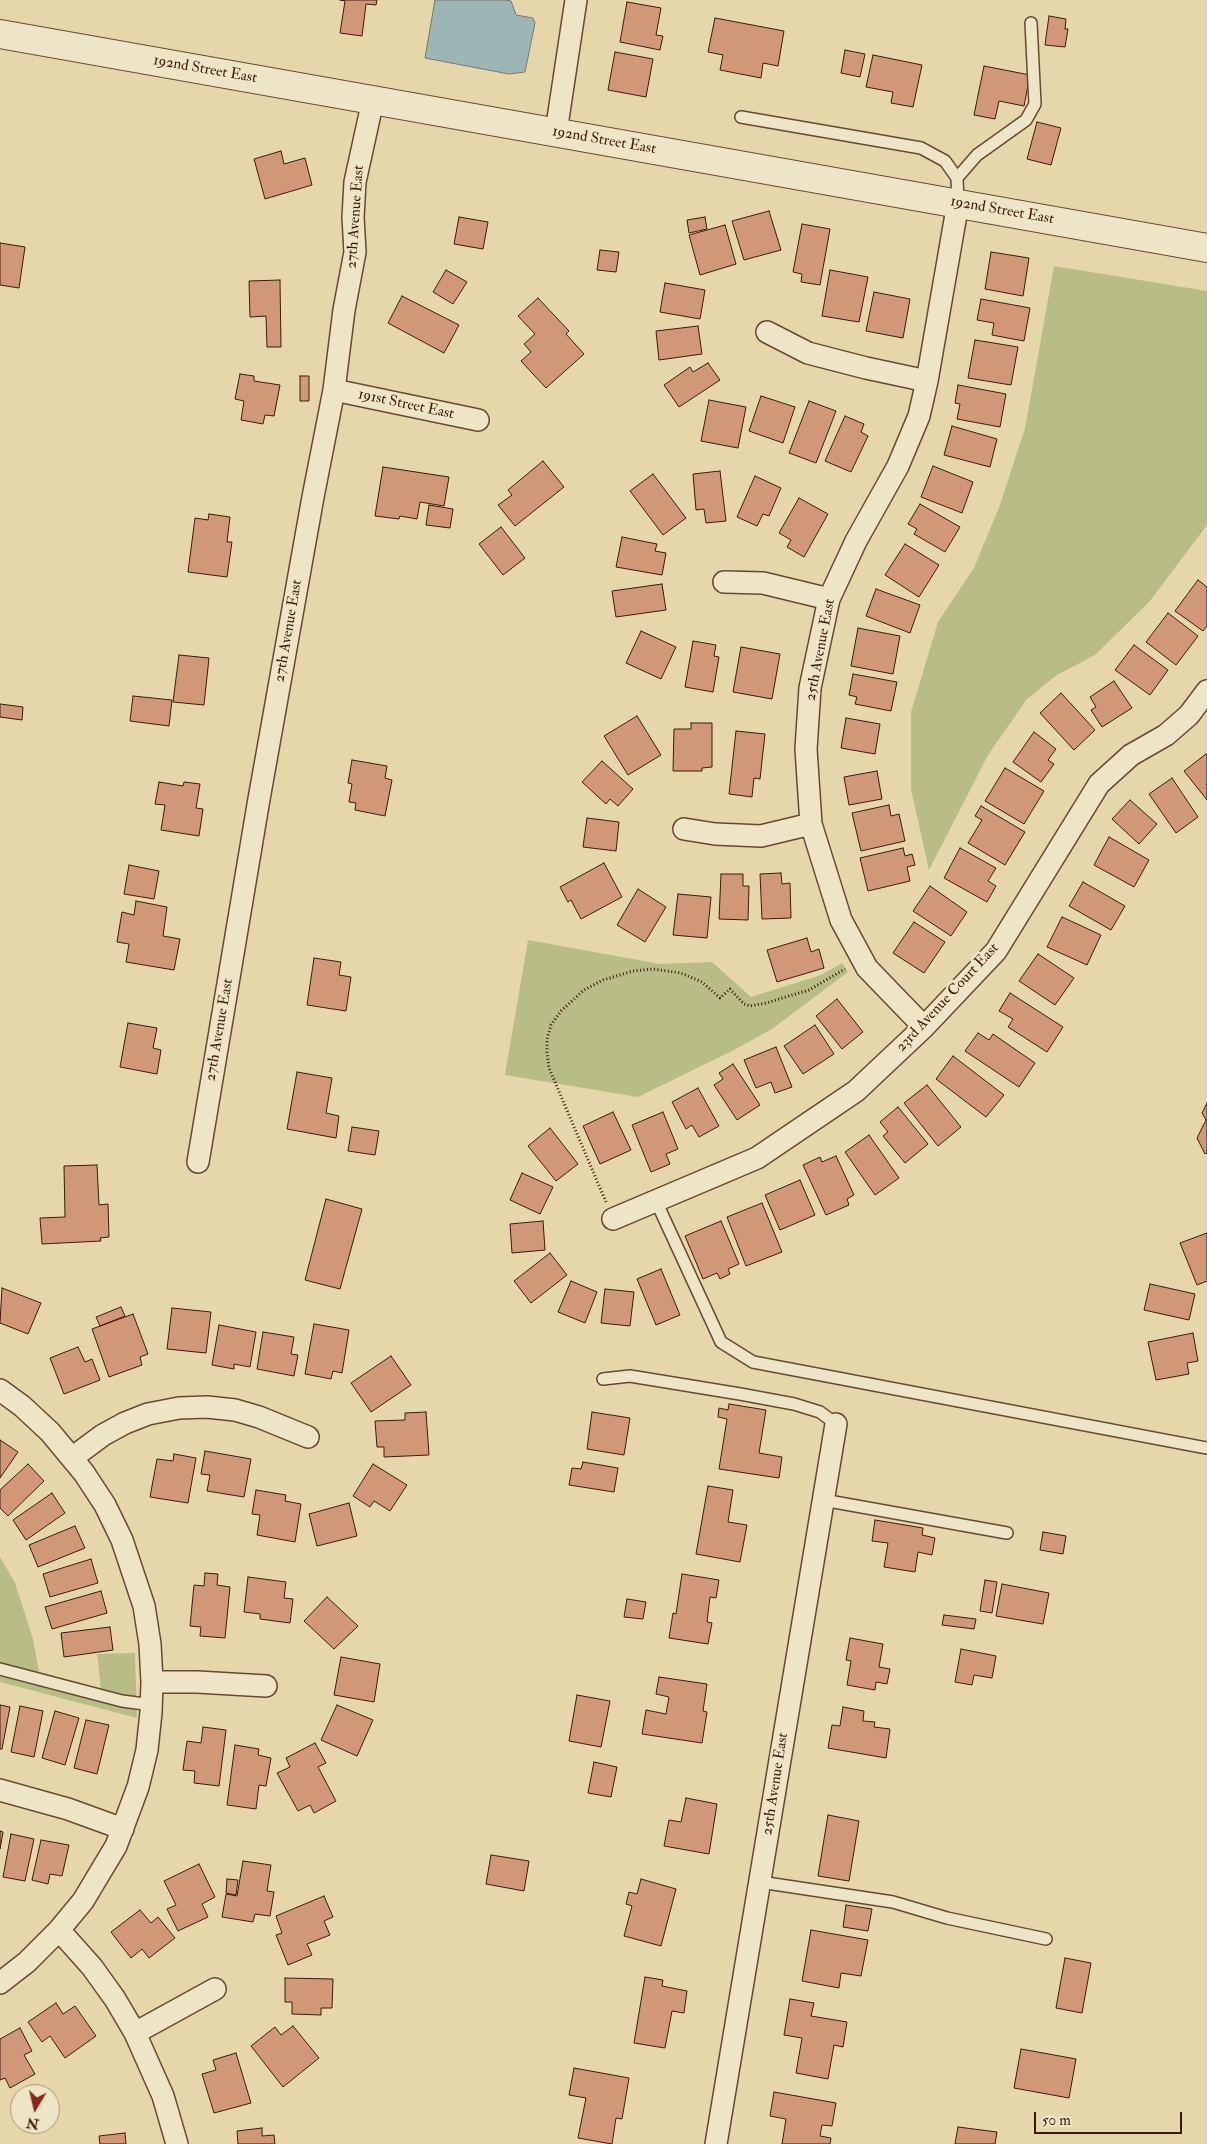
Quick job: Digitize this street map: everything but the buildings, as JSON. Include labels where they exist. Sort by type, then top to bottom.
[{"type":"street","points":[[556,132],[576,0]]},
{"type":"street","name":"192nd Street East","points":[[0,34],[556,132],[957,190],[1207,248]]},
{"type":"street","name":"27th Avenue East","points":[[198,1162],[259,799],[334,390],[344,310],[355,252],[353,217],[355,182],[373,100]]},
{"type":"street","name":"25th Avenue East","points":[[924,1027],[867,968],[840,920],[811,824],[806,749],[810,688],[829,599],[856,541],[898,466],[919,416],[927,381],[957,190]]},
{"type":"street","points":[[767,332],[808,353],[927,381]]},
{"type":"street","name":"191st Street East","points":[[334,390],[478,420]]},
{"type":"street","points":[[724,582],[763,583],[829,599]]},
{"type":"street","name":"23rd Avenue Court East","points":[[613,1219],[757,1158],[856,1091],[924,1027],[996,951],[1099,784],[1132,755],[1166,735],[1189,715],[1207,691]]},
{"type":"street","points":[[684,829],[715,834],[760,836],[811,824]]},
{"type":"street","points":[[0,1390],[22,1406],[50,1432],[72,1458],[104,1506],[122,1540],[144,1606],[150,1644],[152,1682],[152,1705],[147,1750],[138,1787],[123,1829],[100,1874],[83,1901],[59,1930],[27,1962],[0,1983]]},
{"type":"street","points":[[72,1458],[103,1435],[125,1423],[148,1414],[179,1408],[207,1407],[235,1410],[259,1417],[308,1438]]},
{"type":"street","name":"25th Avenue East","points":[[716,2144],[836,1424]]},
{"type":"street","points":[[152,1682],[197,1682],[266,1686]]},
{"type":"street","points":[[0,1790],[68,1809],[123,1829]]},
{"type":"street","points":[[59,1930],[92,1967],[115,1999],[135,2033],[163,2096],[177,2144]]},
{"type":"street","points":[[135,2033],[215,1989]]},
{"type":"lane","points":[[957,190],[977,155],[1026,120],[1034,104],[1031,23]]},
{"type":"lane","points":[[741,117],[921,148],[945,162],[957,190]]},
{"type":"lane","points":[[656,1200],[721,1342],[753,1362],[1207,1448]]},
{"type":"lane","points":[[603,1380],[630,1376],[794,1404],[820,1412],[836,1424]]},
{"type":"lane","points":[[823,1500],[1007,1534]]},
{"type":"lane","points":[[0,1669],[122,1701],[152,1705]]},
{"type":"lane","points":[[760,1882],[893,1902],[947,1918],[1046,1939]]},
{"type":"path","points":[[613,1219],[549,1068],[546,1053],[547,1039],[551,1025],[561,1011],[584,990],[603,980],[633,971],[653,969],[688,976],[702,982],[720,998],[730,988],[744,1004],[750,1006],[766,1004],[809,990],[862,959]]},
{"type":"green space","points":[[1054,266],[1207,291],[1207,525],[1150,601],[1095,655],[1057,675],[1027,699],[988,755],[929,870],[911,789],[911,712],[938,622],[974,568],[1000,505],[1025,428]]},
{"type":"green space","points":[[528,940],[660,964],[712,962],[751,997],[821,975],[842,963],[848,972],[772,1029],[734,1050],[638,1097],[505,1075]]},
{"type":"green space","points":[[0,1557],[15,1583],[33,1639],[39,1672],[101,1689],[97,1654],[135,1653],[137,1718],[0,1682]]},
{"type":"water","points":[[435,0],[506,0],[511,1],[516,15],[533,18],[535,23],[525,72],[509,74],[425,58]]}]
